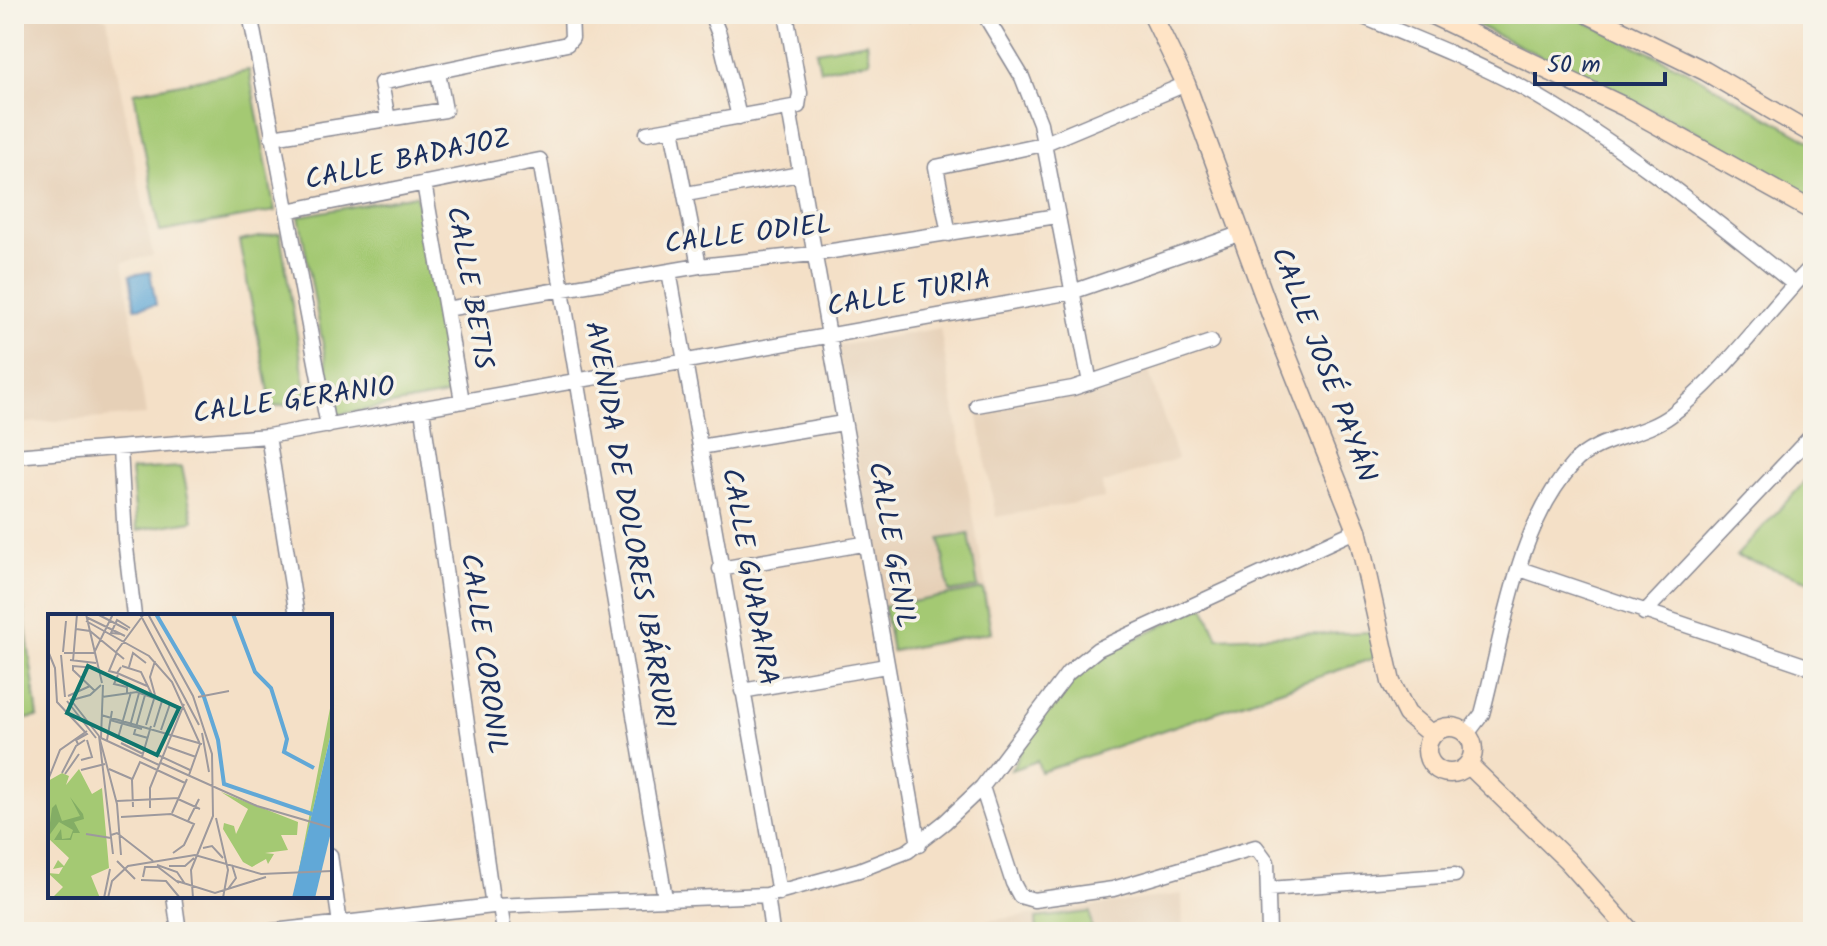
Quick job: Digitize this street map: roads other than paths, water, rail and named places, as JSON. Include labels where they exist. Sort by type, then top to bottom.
[{"type":"street","points":[[250,14],[328,426]]},
{"type":"street","points":[[388,119],[381,83],[567,44],[572,38],[571,14]]},
{"type":"street","points":[[711,14],[739,117]]},
{"type":"street","points":[[647,133],[798,106],[801,97],[786,14]]},
{"type":"street","points":[[910,14],[915,17],[932,14]]},
{"type":"street","points":[[984,14],[1022,77],[1037,114],[1090,383]]},
{"type":"street","name":"CALLE JOSÉ PAYÁN","points":[[1152,14],[1186,84],[1357,530],[1391,682],[1407,714],[1432,735]]},
{"type":"street","points":[[1356,14],[1463,58],[1524,89],[1664,180],[1794,284]]},
{"type":"street","points":[[1430,14],[1625,107],[1813,211]]},
{"type":"street","points":[[1588,14],[1705,71],[1813,134]]},
{"type":"street","points":[[272,137],[445,110],[438,72]]},
{"type":"street","points":[[949,234],[936,167],[1043,144],[1186,84]]},
{"type":"street","name":"CALLE GENIL","points":[[789,109],[863,544],[919,845]]},
{"type":"street","points":[[672,129],[699,266]]},
{"type":"street","name":"CALLE BADAJOZ","points":[[287,211],[540,160]]},
{"type":"street","name":"AVENIDA DE DOLORES IBÁRRURI","points":[[540,160],[665,898]]},
{"type":"street","points":[[686,194],[800,174]]},
{"type":"street","name":"CALLE BETIS","points":[[424,183],[462,401]]},
{"type":"street","name":"CALLE ODIEL","points":[[446,309],[699,266],[813,254],[1057,216]]},
{"type":"street","name":"CALLE TURIA","points":[[579,381],[1072,292],[1242,233]]},
{"type":"street","points":[[1467,734],[1482,714],[1520,569],[1549,498],[1573,464],[1588,451],[1637,434],[1669,417],[1761,324],[1813,265]]},
{"type":"street","name":"CALLE GUADAIRA","points":[[669,271],[742,691],[773,894],[772,932]]},
{"type":"street","points":[[977,405],[1090,383],[1211,342]]},
{"type":"street","name":"CALLE GERANIO","points":[[14,456],[268,436],[579,381]]},
{"type":"street","name":"CALLE CORONIL","points":[[422,409],[496,906],[506,931]]},
{"type":"street","points":[[700,447],[843,423]]},
{"type":"street","points":[[1644,613],[1813,434]]},
{"type":"street","points":[[268,436],[297,614]]},
{"type":"street","points":[[120,448],[125,539],[134,614]]},
{"type":"street","points":[[265,932],[332,927],[496,906],[773,894],[859,870],[919,845],[982,787],[1068,673],[1084,658],[1198,601],[1357,530]]},
{"type":"street","points":[[720,569],[863,544]]},
{"type":"street","points":[[1520,569],[1813,668]]},
{"type":"street","points":[[742,691],[886,666]]},
{"type":"street","points":[[1449,726],[1467,734],[1473,745],[1468,764],[1452,773],[1433,767],[1427,754],[1432,735],[1449,726]]},
{"type":"street","points":[[1468,764],[1568,861],[1631,932]]},
{"type":"street","points":[[982,787],[1015,889],[1026,898],[1113,889],[1256,847],[1266,857],[1269,932]]},
{"type":"street","points":[[1269,889],[1455,875]]},
{"type":"street","points":[[174,898],[179,932]]},
{"type":"street","points":[[331,898],[332,927]]},
{"type":"street","points":[[1801,932],[1813,928]]},
{"type":"water","points":[[150,272],[156,305],[135,308],[130,275]]}]
